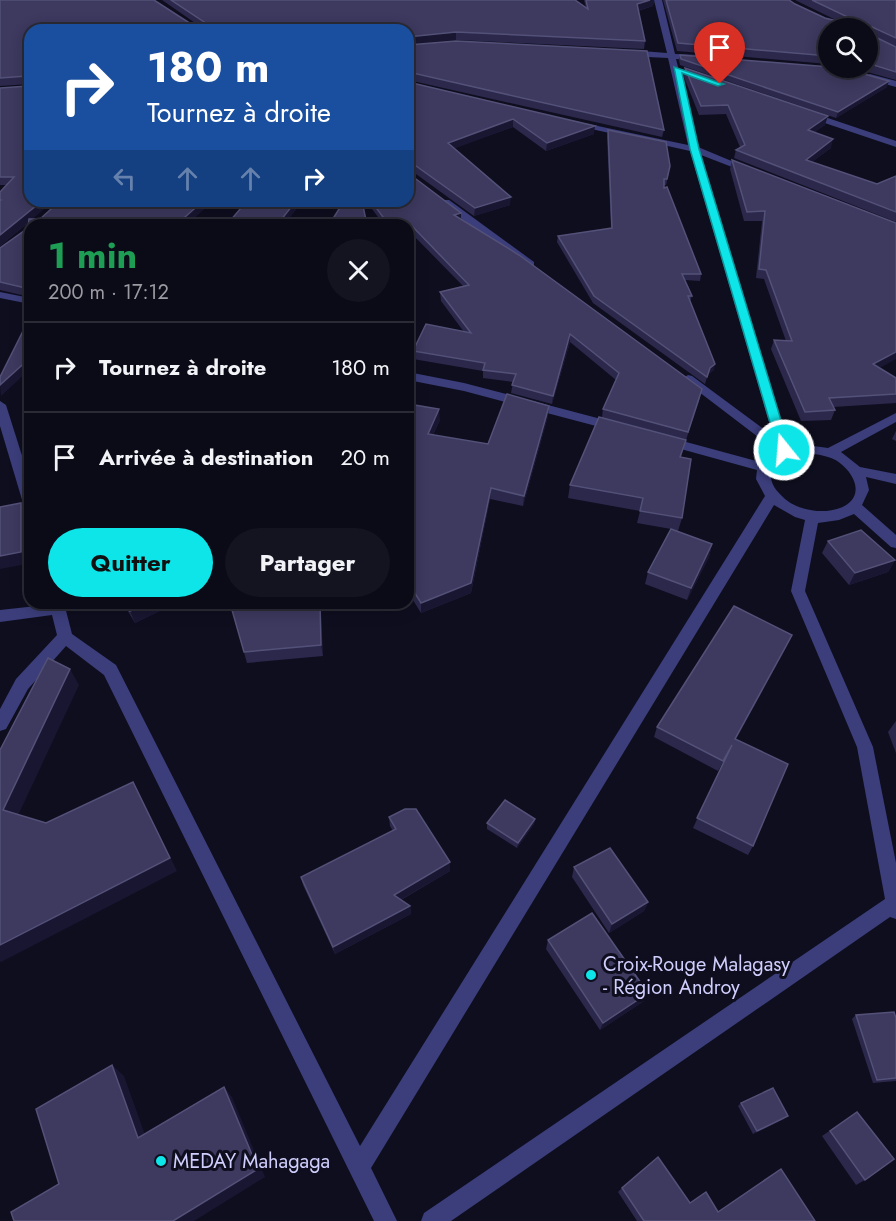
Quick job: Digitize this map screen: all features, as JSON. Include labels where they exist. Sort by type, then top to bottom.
[{"type":"street","points":[[658,0],[672,56],[682,71],[694,149],[784,450]]},
{"type":"street","points":[[615,52],[707,58]]},
{"type":"street","points":[[875,78],[896,84]]},
{"type":"street","points":[[797,110],[896,144]]},
{"type":"street","points":[[563,121],[694,149],[758,174]]},
{"type":"street","points":[[437,196],[543,273]]},
{"type":"street","points":[[0,295],[24,300]]},
{"type":"street","points":[[678,372],[784,450]]},
{"type":"street","points":[[414,377],[464,387],[625,430]]},
{"type":"street","points":[[0,405],[24,483]]},
{"type":"street","points":[[829,453],[896,417]]},
{"type":"street","points":[[648,436],[763,467]]},
{"type":"street","points":[[799,448],[829,453],[844,459],[854,470],[861,483],[862,496],[855,507],[837,516],[812,517],[789,510],[771,497],[762,482],[763,467],[771,456],[784,450],[799,448]]},
{"type":"street","points":[[854,470],[896,479]]},
{"type":"street","points":[[360,1165],[771,497]]},
{"type":"street","points":[[855,507],[896,543]]},
{"type":"street","points":[[432,1221],[895,905],[865,747],[798,591],[812,517]]},
{"type":"street","points":[[0,616],[40,609]]},
{"type":"street","points":[[58,609],[65,638],[110,670],[360,1165],[386,1221]]},
{"type":"street","points":[[0,724],[22,684],[65,638]]},
{"type":"building","points":[[0,0],[154,0],[191,24],[24,24],[24,76],[0,78]]},
{"type":"building","points":[[171,0],[575,0],[588,9],[586,0],[650,0],[637,4],[645,41],[456,32],[414,36],[414,24],[203,24],[204,22]]},
{"type":"building","points":[[666,0],[789,0],[825,18],[818,18],[818,55],[678,43]]},
{"type":"building","points":[[812,0],[896,0],[896,38],[878,30],[878,18],[850,18]]},
{"type":"building","points":[[878,38],[896,47],[896,72],[878,66]]},
{"type":"building","points":[[456,41],[647,51],[664,130],[414,73],[414,44]]},
{"type":"building","points":[[680,55],[818,66],[818,78],[878,78],[889,81],[838,112],[681,59]]},
{"type":"building","points":[[685,68],[828,116],[808,130],[833,139],[806,160],[877,184],[896,176],[896,212],[736,150],[745,145],[728,105],[701,106]]},
{"type":"building","points":[[414,83],[595,126],[547,143],[513,119],[448,143],[511,197],[475,208],[414,165]]},
{"type":"building","points":[[24,86],[24,207],[35,207],[0,235],[0,192],[14,177],[0,177],[0,88]]},
{"type":"building","points":[[608,130],[666,142],[670,166],[667,179],[664,179],[664,188],[667,187],[701,274],[682,274],[692,296],[688,296],[715,364],[710,368],[707,377],[594,296],[558,236],[612,228]]},
{"type":"building","points":[[732,160],[896,223],[896,352],[873,364],[896,378],[896,394],[829,398],[835,410],[805,412],[774,340],[792,341],[766,270],[759,269],[765,211],[747,212]]},
{"type":"building","points":[[414,178],[461,213],[454,215],[519,255],[702,389],[688,432],[603,409],[619,373],[570,334],[553,396],[512,385],[516,374],[483,370],[485,363],[414,351],[426,324],[471,333],[440,292],[469,285],[414,228],[414,219],[384,219],[376,207],[414,207]]},
{"type":"building","points":[[53,207],[196,207],[183,219],[40,219]]},
{"type":"building","points":[[242,207],[291,207],[282,219],[232,219]]},
{"type":"building","points":[[340,207],[363,207],[366,219],[333,219]]},
{"type":"building","points":[[24,231],[24,288],[0,282],[0,248]]},
{"type":"building","points":[[24,329],[24,363],[0,385],[0,377]]},
{"type":"building","points":[[507,394],[549,406],[524,496],[491,488],[471,583],[421,603],[414,592],[414,405],[439,409],[428,434],[488,444]]},
{"type":"building","points":[[599,417],[686,440],[680,457],[691,459],[682,518],[640,511],[643,498],[570,485]]},
{"type":"building","points":[[21,503],[21,552],[0,556],[0,507]]},
{"type":"building","points":[[671,529],[712,544],[691,588],[648,572]]},
{"type":"building","points":[[861,530],[895,560],[855,573],[828,541]]},
{"type":"building","points":[[734,606],[792,635],[735,739],[788,764],[753,846],[697,818],[732,745],[723,761],[657,727]]},
{"type":"building","points":[[232,609],[320,609],[321,645],[244,652]]},
{"type":"building","points":[[48,658],[70,669],[3,810],[46,823],[133,782],[170,858],[0,945],[0,750]]},
{"type":"building","points":[[505,800],[535,819],[518,843],[487,823]]},
{"type":"building","points":[[405,809],[416,809],[450,862],[394,895],[410,906],[333,947],[301,877],[396,829],[389,817]]},
{"type":"building","points":[[610,848],[648,902],[612,924],[574,867]]},
{"type":"building","points":[[592,913],[648,993],[603,1023],[548,940]]},
{"type":"building","points":[[894,1012],[896,1018],[896,1078],[877,1080],[856,1015]]},
{"type":"building","name":"MEDAY Mahagaga","points":[[112,1065],[138,1138],[224,1087],[258,1169],[173,1221],[14,1221],[11,1212],[59,1184],[36,1109]]},
{"type":"building","points":[[773,1088],[788,1116],[757,1131],[741,1103]]},
{"type":"building","points":[[857,1112],[894,1159],[865,1180],[830,1131]]},
{"type":"building","points":[[658,1157],[690,1203],[706,1192],[718,1212],[781,1169],[815,1221],[644,1221],[622,1188]]},
{"type":"place","name":"Croix-Rouge Malagasy - Région Androy","points":[[591,975]]},
{"type":"place","name":"MEDAY Mahagaga","points":[[161,1161]]},
{"type":"route","points":[[720,84],[677,69],[694,149],[784,450]]}]
